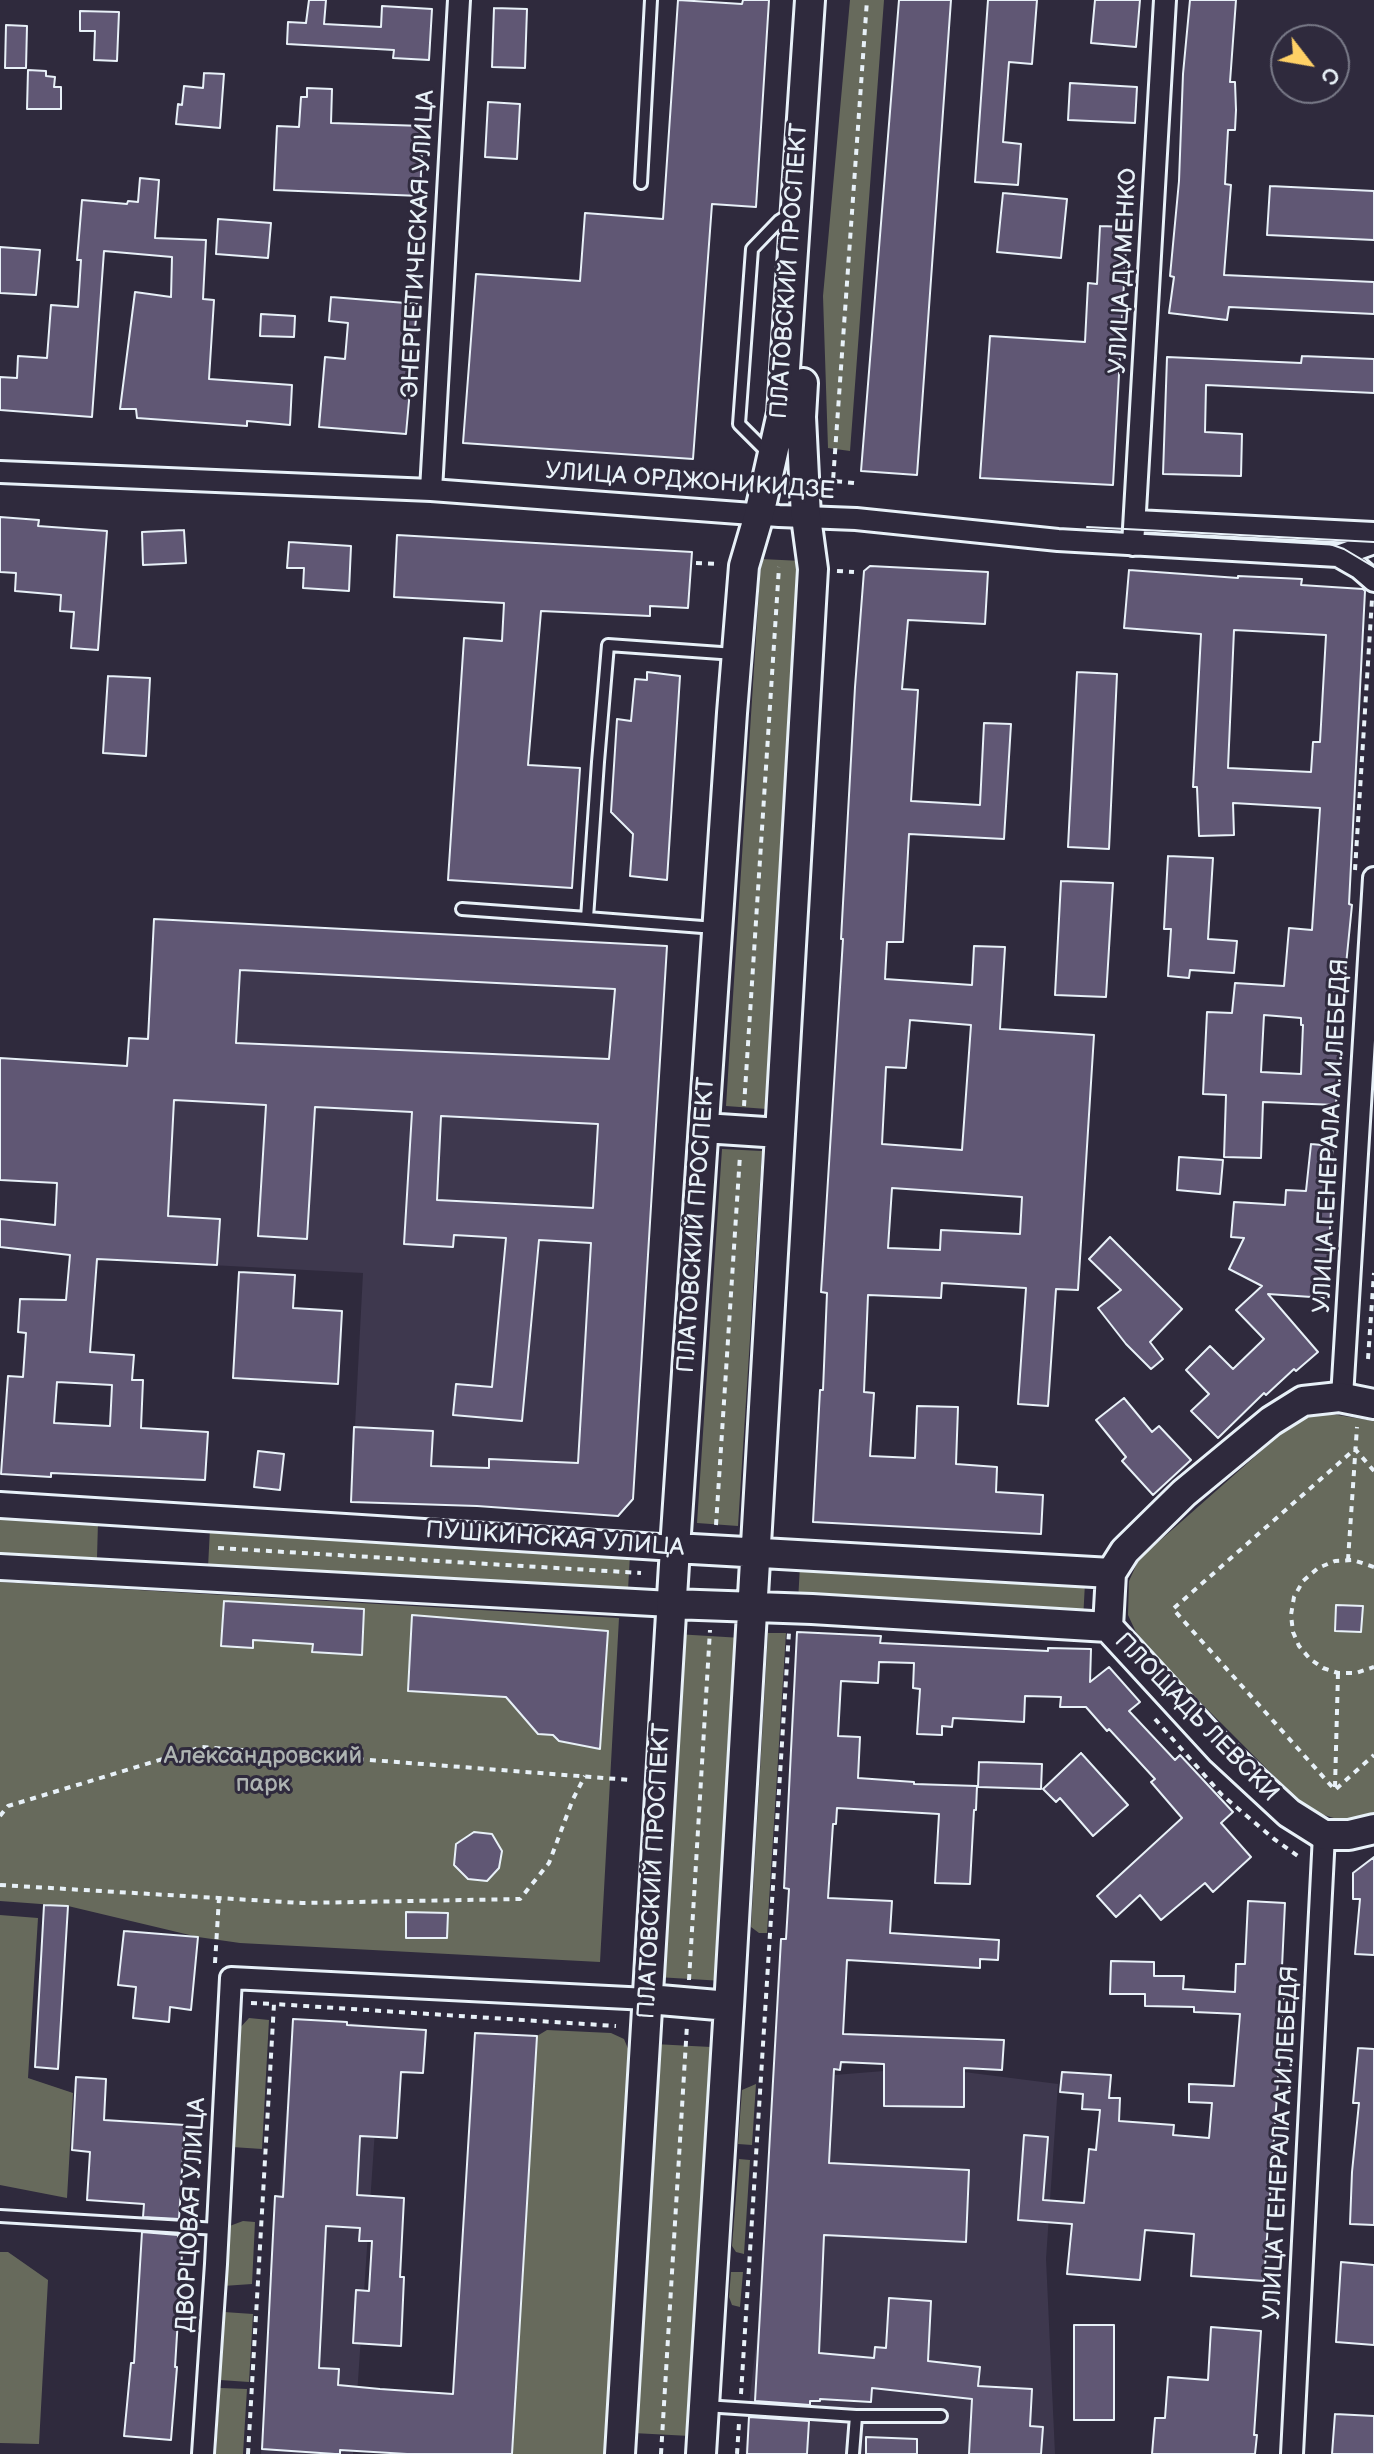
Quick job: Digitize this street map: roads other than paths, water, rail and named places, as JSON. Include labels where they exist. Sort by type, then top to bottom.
[{"type":"main road","name":"ПЛАТОВСКИЙ ПРОСПЕКТ","points":[[620,2454],[671,1604],[737,654],[744,566],[782,413],[810,0]]},
{"type":"main road","name":"ПЛАТОВСКИЙ ПРОСПЕКТ","points":[[701,2454],[813,569],[806,517],[801,417],[828,0]]},
{"type":"main road","points":[[704,1128],[780,1133]]},
{"type":"main road","points":[[1111,1573],[1125,1551],[1160,1515],[1271,1421],[1303,1401],[1342,1397],[1374,1404]]},
{"type":"main road","name":"ПУШКИНСКАЯ УЛИЦА","points":[[675,1548],[1111,1573]]},
{"type":"main road","name":"ПЛОЩАДЬ ЛЕВСКИ","points":[[1111,1573],[1108,1627],[1221,1750],[1289,1813],[1324,1835]]},
{"type":"main road","points":[[671,1604],[1108,1627]]},
{"type":"main road","points":[[1324,1835],[1349,1835],[1374,1829]]},
{"type":"main road","points":[[648,1999],[729,2006]]},
{"type":"street","name":"ЭНЕРГЕТИЧЕСКАЯ УЛИЦА","points":[[431,490],[459,0]]},
{"type":"street","name":"УЛИЦА ДУМЕНКО","points":[[1133,545],[1165,0]]},
{"type":"street","name":"УЛИЦА ОРДЖОНИКИДЗЕ","points":[[0,472],[431,490],[759,515],[856,519],[1058,540],[1338,556],[1374,543]]},
{"type":"street","points":[[1136,521],[1374,533]]},
{"type":"street","points":[[1338,556],[1374,581]]},
{"type":"street","name":"УЛИЦА ГЕНЕРАЛА А.И.ЛЕБЕДЯ","points":[[1342,1397],[1374,878]]},
{"type":"street","name":"ПУШКИНСКАЯ УЛИЦА","points":[[0,1505],[675,1548]]},
{"type":"street","points":[[0,1567],[671,1604]]},
{"type":"street","name":"УЛИЦА ГЕНЕРАЛА А.И.ЛЕБЕДЯ","points":[[1292,2454],[1324,1835]]},
{"type":"street","name":"ДВОРЦОВАЯ УЛИЦА","points":[[203,2454],[231,1978],[648,1999]]},
{"type":"lane","points":[[641,183],[651,0]]},
{"type":"lane","points":[[772,457],[739,424],[752,249],[779,221],[796,211]]},
{"type":"lane","points":[[587,918],[608,645],[737,654]]},
{"type":"lane","points":[[462,909],[717,929]]},
{"type":"lane","points":[[0,2216],[218,2229]]},
{"type":"lane","points":[[704,2406],[856,2416],[941,2416]]},
{"type":"lane","points":[[853,2454],[856,2416]]},
{"type":"tram line","points":[[1087,527],[1374,542]]},
{"type":"tram line","points":[[1330,544],[1374,567]]},
{"type":"park label","name":"Александровский парк","points":[[263,1771]]}]
